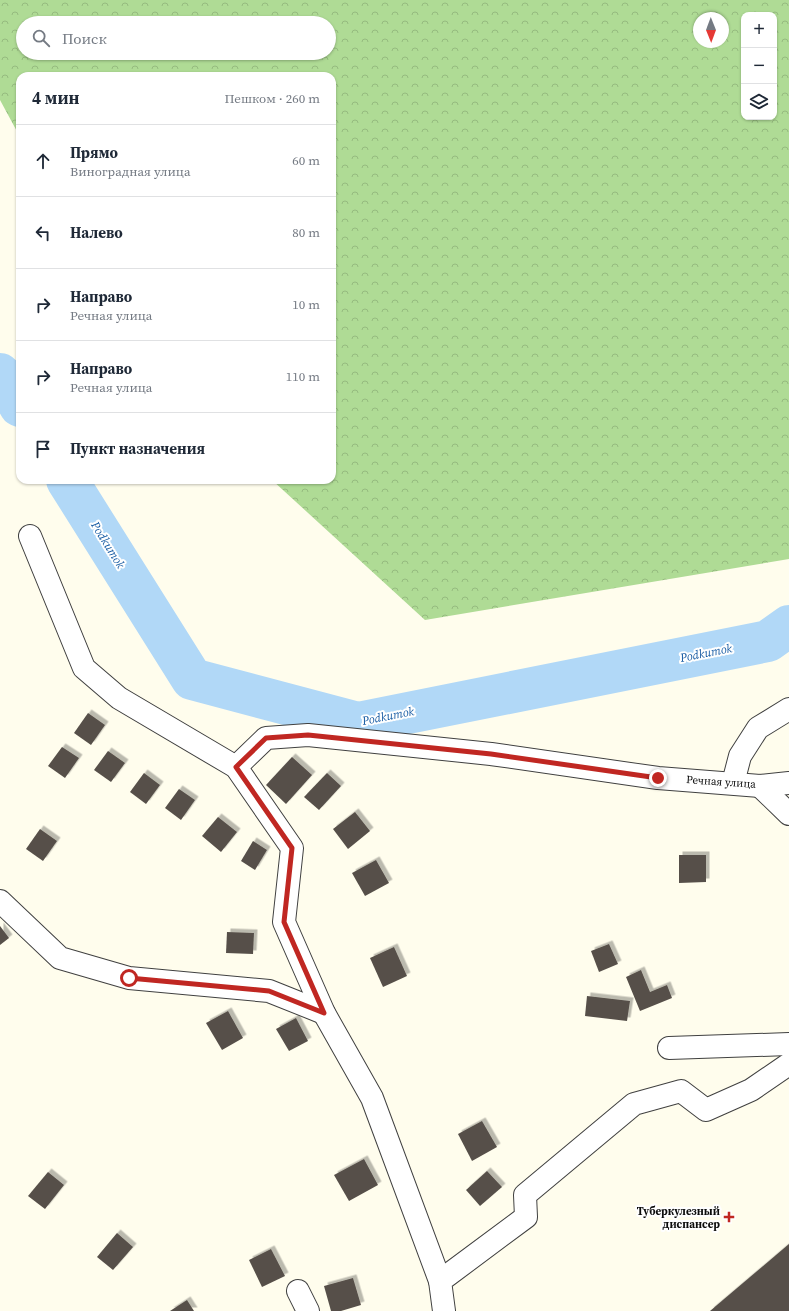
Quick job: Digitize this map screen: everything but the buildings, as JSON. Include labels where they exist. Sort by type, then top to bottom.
[{"type":"street","points":[[30,536],[84,668],[119,698],[236,767],[292,848],[284,922],[324,1013],[372,1098],[440,1280],[444,1311]]},
{"type":"street","points":[[733,784],[740,756],[758,728],[789,709]]},
{"type":"street","name":"Речная улица","points":[[236,767],[266,738],[308,735],[491,754],[658,778],[760,786],[789,783]]},
{"type":"street","points":[[760,786],[789,814]]},
{"type":"street","points":[[0,901],[60,958],[129,978],[269,991],[324,1013]]},
{"type":"street","points":[[669,1048],[789,1044]]},
{"type":"street","points":[[440,1280],[526,1218],[525,1195],[634,1104],[681,1091],[706,1110],[751,1090],[789,1064]]},
{"type":"street","points":[[298,1292],[308,1311]]},
{"type":"green space","points":[[0,0],[789,0],[789,559],[425,620],[276,484],[336,484],[336,72],[16,72],[16,130],[0,100]]},
{"type":"waterway","name":"Podkumok","points":[[0,374],[16,400]]},
{"type":"waterway","name":"Podkumok","points":[[70,484],[192,679],[358,723],[768,641],[789,626]]},
{"type":"place","name":"Туберкулезный диспансер","points":[[729,1217]]},
{"type":"route","points":[[129,978],[269,991],[324,1013],[284,922],[292,848],[236,767],[266,738],[308,735],[491,754],[658,778]]}]
